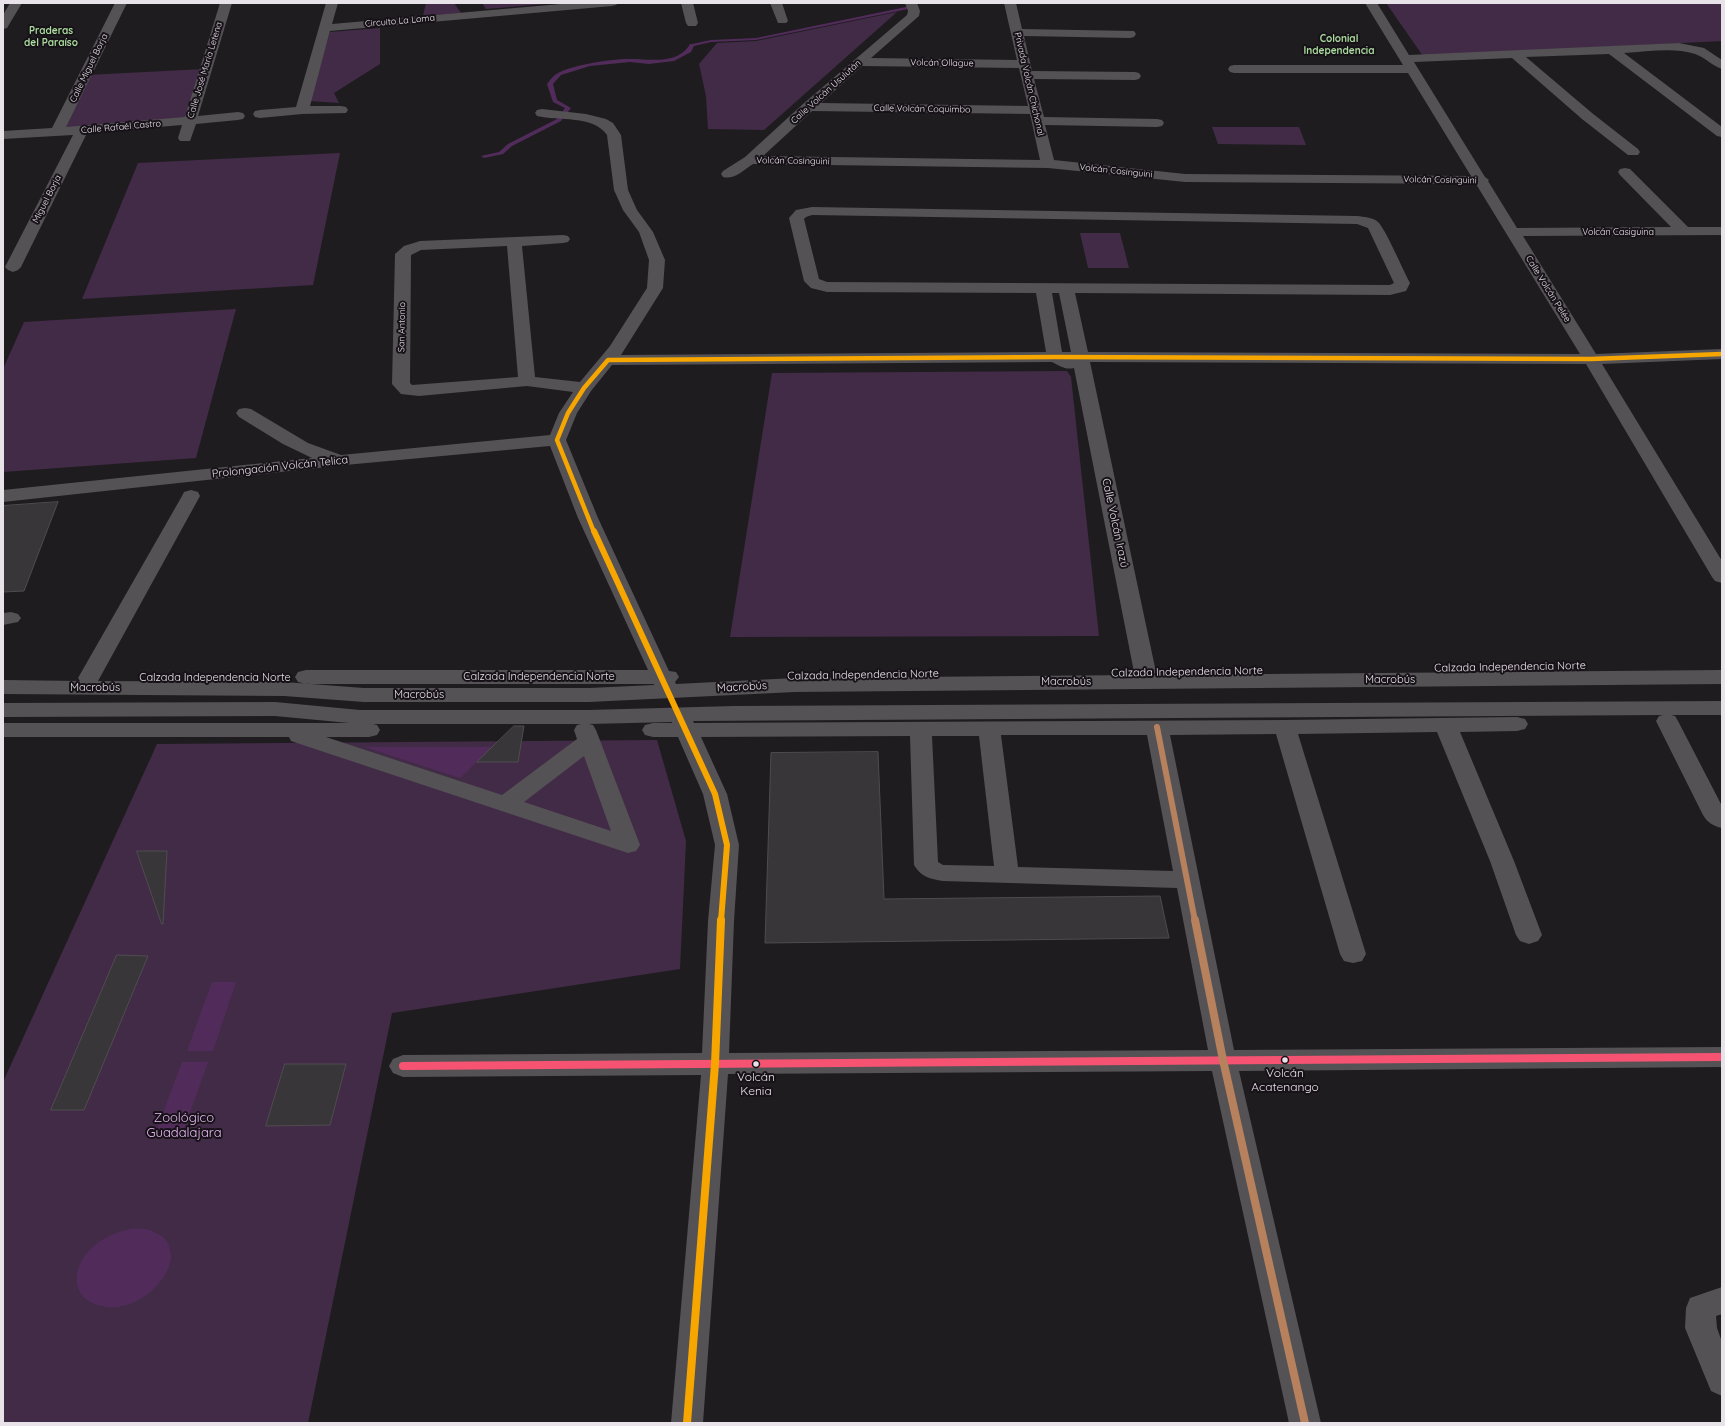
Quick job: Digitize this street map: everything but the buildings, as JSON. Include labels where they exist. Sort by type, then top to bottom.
[{"type":"street","points":[[3,25],[16,3]]},
{"type":"street","name":"Calle Miguel Borja","points":[[57,132],[121,3]]},
{"type":"street","name":"Calle José María Letena","points":[[185,138],[226,3]]},
{"type":"street","points":[[302,110],[332,3]]},
{"type":"street","points":[[467,3],[482,26]]},
{"type":"street","name":"Circuito La Loma","points":[[325,28],[417,14],[475,15],[612,3]]},
{"type":"street","points":[[687,3],[692,22]]},
{"type":"street","points":[[776,3],[782,21]]},
{"type":"street","name":"Calle Volcán Usulután","points":[[728,174],[750,160],[858,62],[913,16],[914,11],[911,3]]},
{"type":"street","name":"Privada Volcán Chichonal","points":[[1010,3],[1048,164]]},
{"type":"street","name":"Calle Volcán Pelée","points":[[1371,3],[1482,180],[1722,577]]},
{"type":"street","points":[[1017,32],[1130,34]]},
{"type":"street","points":[[1234,69],[1409,64],[1518,56],[1693,49],[1706,54],[1722,65]]},
{"type":"street","points":[[1614,51],[1722,133]]},
{"type":"street","points":[[1518,56],[1587,116],[1633,152]]},
{"type":"street","name":"Volcán Ollague","points":[[858,62],[1026,69],[1135,76]]},
{"type":"street","name":"Calle Volcán Coquimbo","points":[[808,107],[1037,116],[1157,123]]},
{"type":"street","points":[[260,114],[302,110],[341,110]]},
{"type":"street","points":[[542,113],[586,118],[601,122],[608,126],[614,135],[621,190],[630,210],[646,232],[657,260],[655,288],[617,349],[584,388],[568,413],[557,440],[588,518],[715,794],[727,845],[721,921],[715,1064],[687,1423]]},
{"type":"street","name":"Calle Rafaél Castro","points":[[3,135],[82,130],[238,116]]},
{"type":"street","name":"Miguel Borja","points":[[13,267],[82,130]]},
{"type":"street","name":"Volcán Cosinguini","points":[[750,160],[1048,164],[1184,178],[1482,180]]},
{"type":"street","points":[[1625,172],[1685,232]]},
{"type":"street","points":[[812,211],[1357,220],[1368,222],[1374,226],[1402,283],[1400,288],[1390,290],[1068,296],[827,287],[817,285],[812,281],[796,218],[800,213],[812,211]]},
{"type":"street","name":"Volcán Casiguina","points":[[1513,232],[1722,231]]},
{"type":"street","name":"San Antonio","points":[[563,239],[420,246],[409,249],[403,254],[401,384],[406,390],[419,391],[527,381],[584,388]]},
{"type":"street","points":[[514,242],[527,381]]},
{"type":"street","points":[[1044,296],[1055,357]]},
{"type":"street","name":"Calle Volcán Irazú","points":[[1068,296],[1145,672]]},
{"type":"street","points":[[608,360],[1055,357],[1083,366],[1591,359],[1722,354]]},
{"type":"street","points":[[245,413],[284,437],[325,458],[345,460]]},
{"type":"street","name":"Prolongación Volcán Telica","points":[[3,496],[345,460],[557,440]]},
{"type":"street","points":[[89,678],[191,496]]},
{"type":"street","name":"Calzada Independencia Norte","points":[[3,678],[664,684],[1145,672],[1722,664]]},
{"type":"street","name":"Macrobús","points":[[3,687],[284,689],[364,695],[589,695],[664,684],[795,685],[1722,677]]},
{"type":"street","name":"Macrobús","points":[[3,710],[275,709],[360,717],[588,717],[683,723],[742,713],[1722,708]]},
{"type":"street","points":[[3,730],[280,730],[587,736],[683,723],[989,728],[1446,726],[1722,721]]},
{"type":"street","points":[[1668,722],[1715,815],[1722,820]]},
{"type":"street","points":[[1446,726],[1502,861],[1529,935]]},
{"type":"street","points":[[1157,727],[1223,1060],[1305,1423]]},
{"type":"street","points":[[1285,727],[1353,954]]},
{"type":"street","points":[[921,728],[926,865],[933,871],[1008,875],[1188,880]]},
{"type":"street","points":[[989,728],[1008,875]]},
{"type":"street","points":[[280,730],[628,845],[587,736]]},
{"type":"street","points":[[506,804],[587,736]]},
{"type":"street","points":[[403,1066],[1722,1057]]},
{"type":"street","points":[[1722,1300],[1701,1308],[1701,1328],[1722,1381]]},
{"type":"green space","points":[[426,3],[454,3],[461,13],[423,16]]},
{"type":"green space","points":[[482,3],[544,3],[544,4],[486,9]]},
{"type":"green space","points":[[1386,3],[1722,3],[1722,41],[1423,56]]},
{"type":"green space","points":[[897,12],[764,130],[708,129],[706,96],[699,64],[717,43],[756,41]]},
{"type":"green space","points":[[380,28],[380,64],[334,93],[339,103],[310,101],[330,32]]},
{"type":"green space","points":[[204,69],[188,120],[61,132],[87,75]]},
{"type":"green space","points":[[1212,127],[1299,127],[1306,145],[1218,144]]},
{"type":"green space","points":[[340,153],[313,285],[82,299],[138,163]]},
{"type":"green space","points":[[1080,233],[1120,233],[1129,268],[1088,268]]},
{"type":"green space","points":[[236,309],[196,458],[3,472],[3,369],[24,322]]},
{"type":"green space","points":[[1067,371],[1071,377],[1099,636],[730,637],[772,373]]},
{"type":"green space","name":"Zoológico Guadalajara","points":[[657,740],[686,841],[680,969],[392,1013],[308,1423],[3,1423],[3,1082],[157,744]]},
{"type":"shaded area","points":[[365,747],[492,747],[460,778]]},
{"type":"shaded area","points":[[212,982],[236,982],[213,1051],[187,1051]]},
{"type":"shaded area","points":[[182,1062],[208,1062],[181,1137],[154,1137]]},
{"type":"shaded area","points":[[130,1229],[141,1229],[155,1232],[166,1240],[171,1253],[168,1268],[156,1286],[148,1294],[138,1300],[118,1307],[107,1307],[93,1303],[84,1297],[79,1289],[77,1280],[78,1270],[83,1260],[90,1250],[99,1242],[114,1234]]},
{"type":"waterway","points":[[484,156],[501,153],[510,145],[559,120],[568,108],[555,101],[550,84],[559,74],[589,65],[630,60],[649,62],[672,60],[689,51],[692,45],[711,41],[756,39],[906,8]]},
{"type":"transit line","points":[[687,1423],[715,1064],[721,921],[727,845],[715,794],[588,518],[557,440],[568,413],[584,388],[608,360],[1055,357],[1591,359],[1722,354]]},
{"type":"transit line","points":[[1157,727],[1223,1060],[1305,1423]]},
{"type":"transit line","points":[[403,1066],[1722,1057]]},
{"type":"place","name":"Volcán Acatenango","points":[[1285,1060]]},
{"type":"place","name":"Volcán Kenia","points":[[756,1064]]},
{"type":"district","name":"Praderas del Paraíso","points":[[51,36]]},
{"type":"district","name":"Colonial Independencia","points":[[1339,44]]}]
